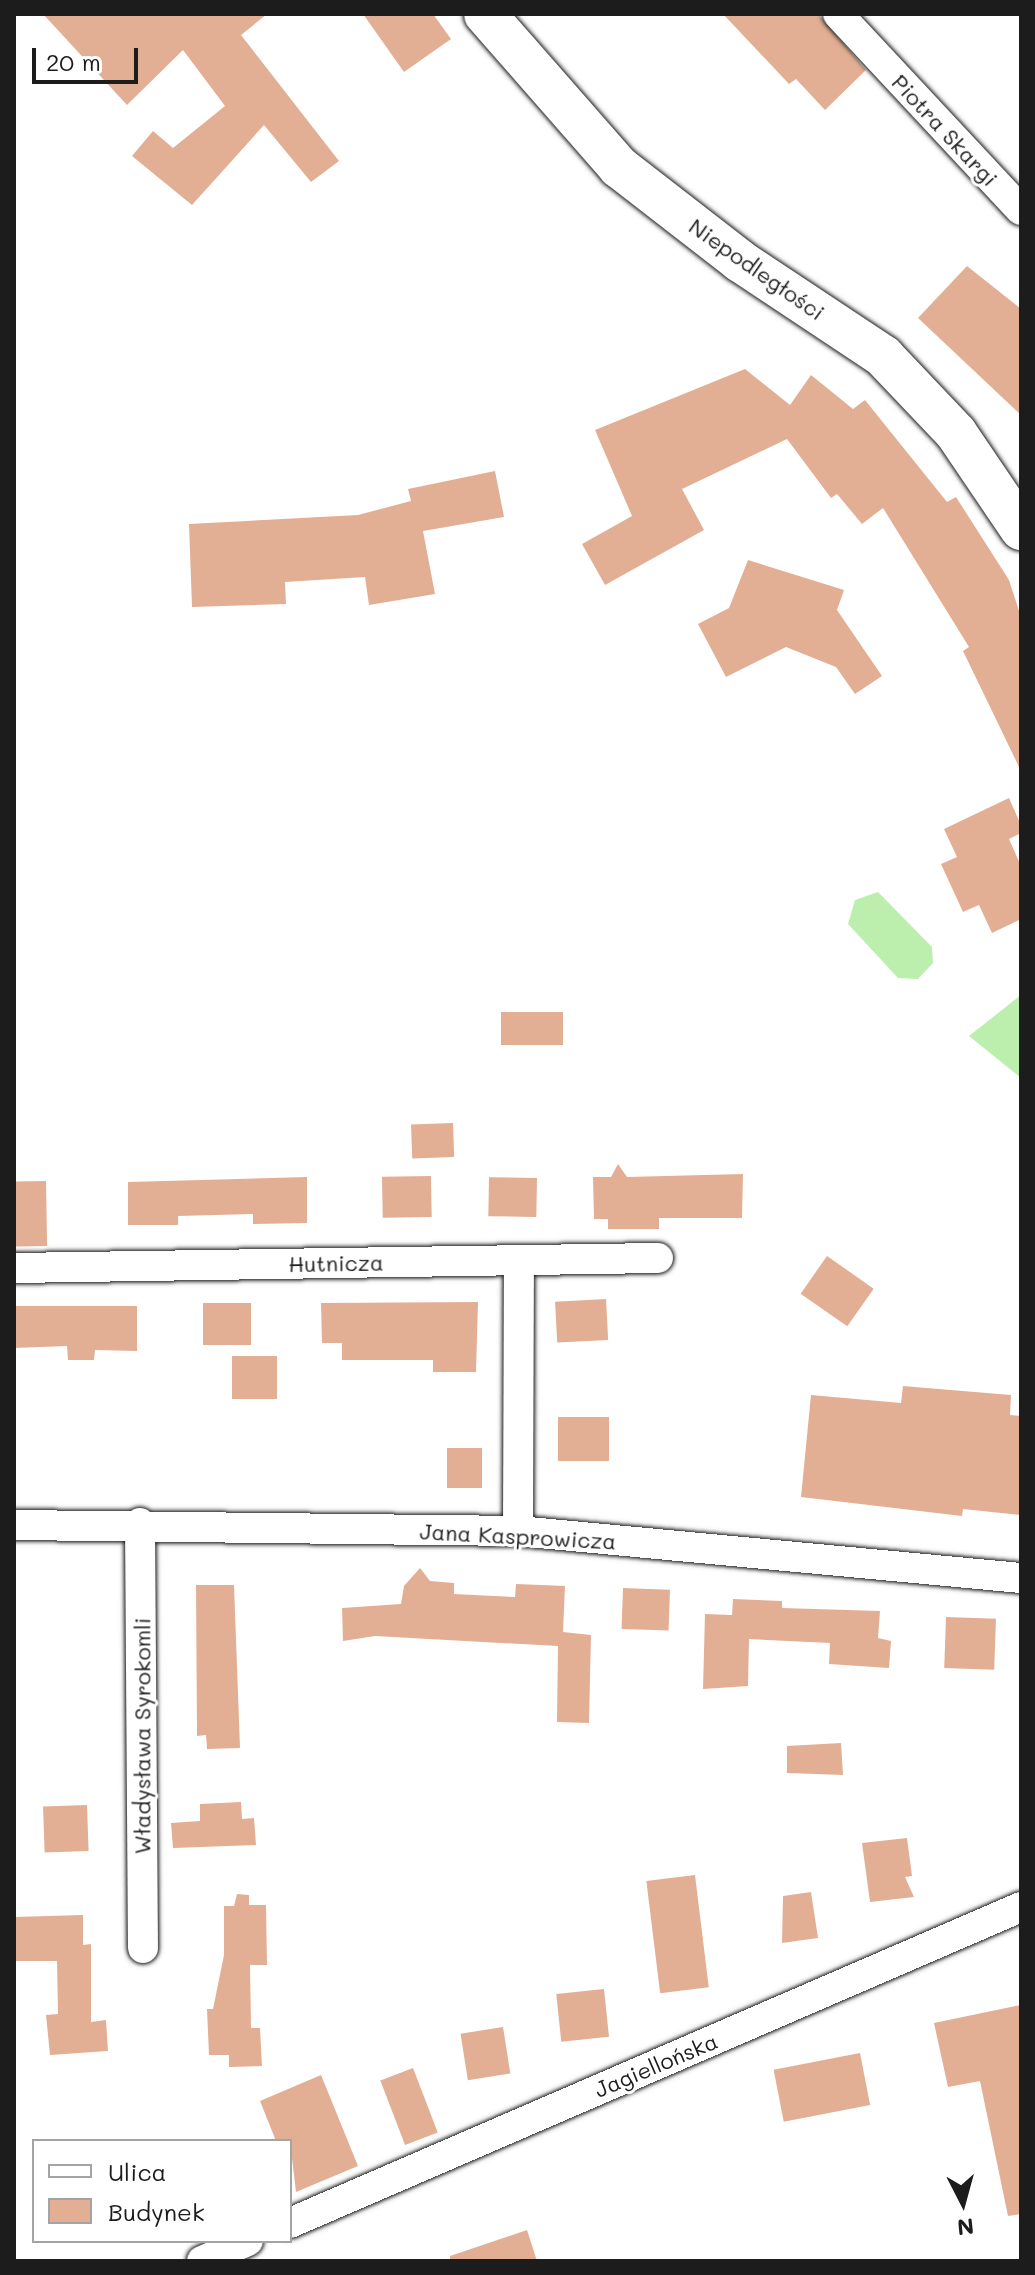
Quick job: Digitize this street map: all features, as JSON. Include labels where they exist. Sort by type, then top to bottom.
[{"type":"street","name":"Niepodległości","points":[[485,14],[619,167],[740,261],[883,356],[956,433],[1021,529]]},
{"type":"street","name":"Piotra Skargi","points":[[838,14],[1021,210]]},
{"type":"street","name":"Hutnicza","points":[[14,1268],[658,1258]]},
{"type":"street","points":[[518,1531],[519,1260]]},
{"type":"street","name":"Jana Kasprowicza","points":[[14,1525],[140,1523],[518,1531],[1021,1578]]},
{"type":"street","name":"Władysława Syrokomli","points":[[140,1523],[143,1948]]},
{"type":"street","name":"Jagiellońska","points":[[292,2222],[1021,1907]]},
{"type":"street","points":[[202,2261],[243,2243]]},
{"type":"green space","points":[[878,892],[932,947],[933,963],[918,979],[898,978],[848,924],[855,900]]},
{"type":"green space","points":[[1021,995],[1021,1078],[969,1036]]},
{"type":"building","points":[[43,14],[267,14],[241,35],[339,161],[311,182],[264,125],[192,205],[132,156],[153,131],[173,148],[225,106],[183,50],[127,105]]},
{"type":"building","points":[[363,14],[433,14],[451,39],[404,72]]},
{"type":"building","points":[[723,14],[818,14],[866,70],[825,110],[796,79],[789,84]]},
{"type":"building","points":[[967,266],[1021,309],[1021,415],[918,318]]},
{"type":"building","points":[[745,369],[790,405],[811,375],[853,409],[865,400],[947,502],[956,497],[1009,580],[1021,617],[1021,771],[963,651],[969,647],[883,508],[862,524],[837,494],[831,498],[787,439],[682,489],[704,530],[605,585],[582,544],[632,516],[595,430]]},
{"type":"building","points":[[495,471],[504,517],[423,531],[435,594],[369,605],[365,577],[285,582],[286,604],[192,607],[189,524],[358,515],[411,501],[408,489]]},
{"type":"building","points":[[748,560],[844,590],[837,610],[882,676],[855,694],[836,667],[786,647],[726,677],[698,624],[729,608]]},
{"type":"building","points":[[1009,798],[1021,825],[1021,833],[1009,839],[1021,866],[1021,919],[992,933],[979,905],[963,912],[941,864],[957,857],[944,829]]},
{"type":"building","points":[[501,1012],[563,1012],[563,1045],[501,1045]]},
{"type":"building","points":[[453,1123],[454,1157],[412,1158],[411,1124]]},
{"type":"building","points":[[618,1164],[627,1177],[743,1174],[742,1218],[659,1218],[659,1229],[608,1229],[608,1219],[594,1219],[593,1177],[611,1177]]},
{"type":"building","points":[[431,1176],[432,1217],[383,1218],[382,1177]]},
{"type":"building","points":[[307,1177],[307,1223],[253,1224],[253,1214],[178,1216],[178,1225],[128,1225],[128,1182]]},
{"type":"building","points":[[489,1177],[537,1178],[536,1217],[488,1216]]},
{"type":"building","points":[[46,1181],[47,1246],[15,1247],[14,1182]]},
{"type":"building","points":[[827,1256],[874,1289],[847,1326],[801,1294]]},
{"type":"building","points":[[606,1299],[608,1340],[557,1343],[555,1302]]},
{"type":"building","points":[[478,1302],[476,1372],[433,1372],[433,1360],[342,1360],[342,1343],[322,1343],[321,1303]]},
{"type":"building","points":[[203,1303],[251,1303],[251,1345],[203,1345]]},
{"type":"building","points":[[14,1306],[137,1306],[137,1351],[95,1350],[94,1360],[68,1360],[67,1346],[14,1348]]},
{"type":"building","points":[[232,1356],[277,1356],[277,1399],[232,1399]]},
{"type":"building","points":[[903,1386],[1011,1395],[1010,1415],[1021,1416],[1021,1515],[963,1509],[962,1516],[801,1497],[811,1395],[901,1403]]},
{"type":"building","points":[[558,1417],[609,1417],[609,1461],[558,1461]]},
{"type":"building","points":[[447,1448],[482,1448],[482,1488],[447,1488]]},
{"type":"building","points":[[420,1568],[430,1581],[454,1583],[454,1594],[515,1597],[516,1584],[565,1586],[563,1632],[591,1635],[589,1723],[557,1722],[558,1646],[375,1636],[343,1641],[342,1608],[401,1604],[404,1586]]},
{"type":"building","points":[[196,1585],[234,1585],[240,1748],[207,1749],[206,1735],[197,1736]]},
{"type":"building","points":[[623,1588],[670,1590],[669,1631],[622,1629]]},
{"type":"building","points":[[733,1599],[782,1601],[782,1608],[880,1611],[878,1638],[891,1641],[889,1668],[829,1664],[830,1643],[749,1639],[748,1686],[703,1689],[705,1614],[732,1615]]},
{"type":"building","points":[[946,1617],[996,1619],[994,1670],[944,1668]]},
{"type":"building","points":[[841,1743],[843,1775],[787,1773],[787,1746]]},
{"type":"building","points":[[241,1802],[242,1819],[254,1818],[256,1845],[173,1848],[171,1823],[200,1821],[200,1804]]},
{"type":"building","points":[[87,1805],[89,1851],[45,1853],[43,1807]]},
{"type":"building","points":[[907,1838],[912,1876],[905,1877],[914,1897],[870,1902],[862,1843]]},
{"type":"building","points":[[695,1875],[709,1987],[660,1993],[646,1881]]},
{"type":"building","points":[[811,1892],[818,1938],[782,1943],[783,1896]]},
{"type":"building","points":[[237,1894],[249,1895],[249,1905],[266,1905],[267,1965],[250,1965],[251,2028],[260,2028],[262,2066],[229,2067],[229,2055],[209,2055],[207,2009],[213,2009],[224,1955],[224,1906],[234,1906]]},
{"type":"building","points":[[83,1915],[83,1945],[91,1944],[91,2022],[106,2020],[108,2051],[50,2055],[46,2015],[58,2014],[57,1961],[14,1961],[14,1917]]},
{"type":"building","points":[[604,1989],[609,2037],[561,2042],[556,1994]]},
{"type":"building","points":[[1021,2005],[1021,2214],[1008,2216],[980,2081],[948,2087],[934,2023]]},
{"type":"building","points":[[503,2027],[510,2073],[468,2080],[461,2034]]},
{"type":"building","points":[[860,2053],[870,2105],[784,2122],[774,2070]]},
{"type":"building","points":[[413,2068],[438,2132],[405,2145],[380,2081]]},
{"type":"building","points":[[321,2075],[358,2166],[296,2192],[292,2139],[275,2139],[260,2101]]},
{"type":"building","points":[[527,2230],[537,2261],[450,2261],[450,2256]]}]
